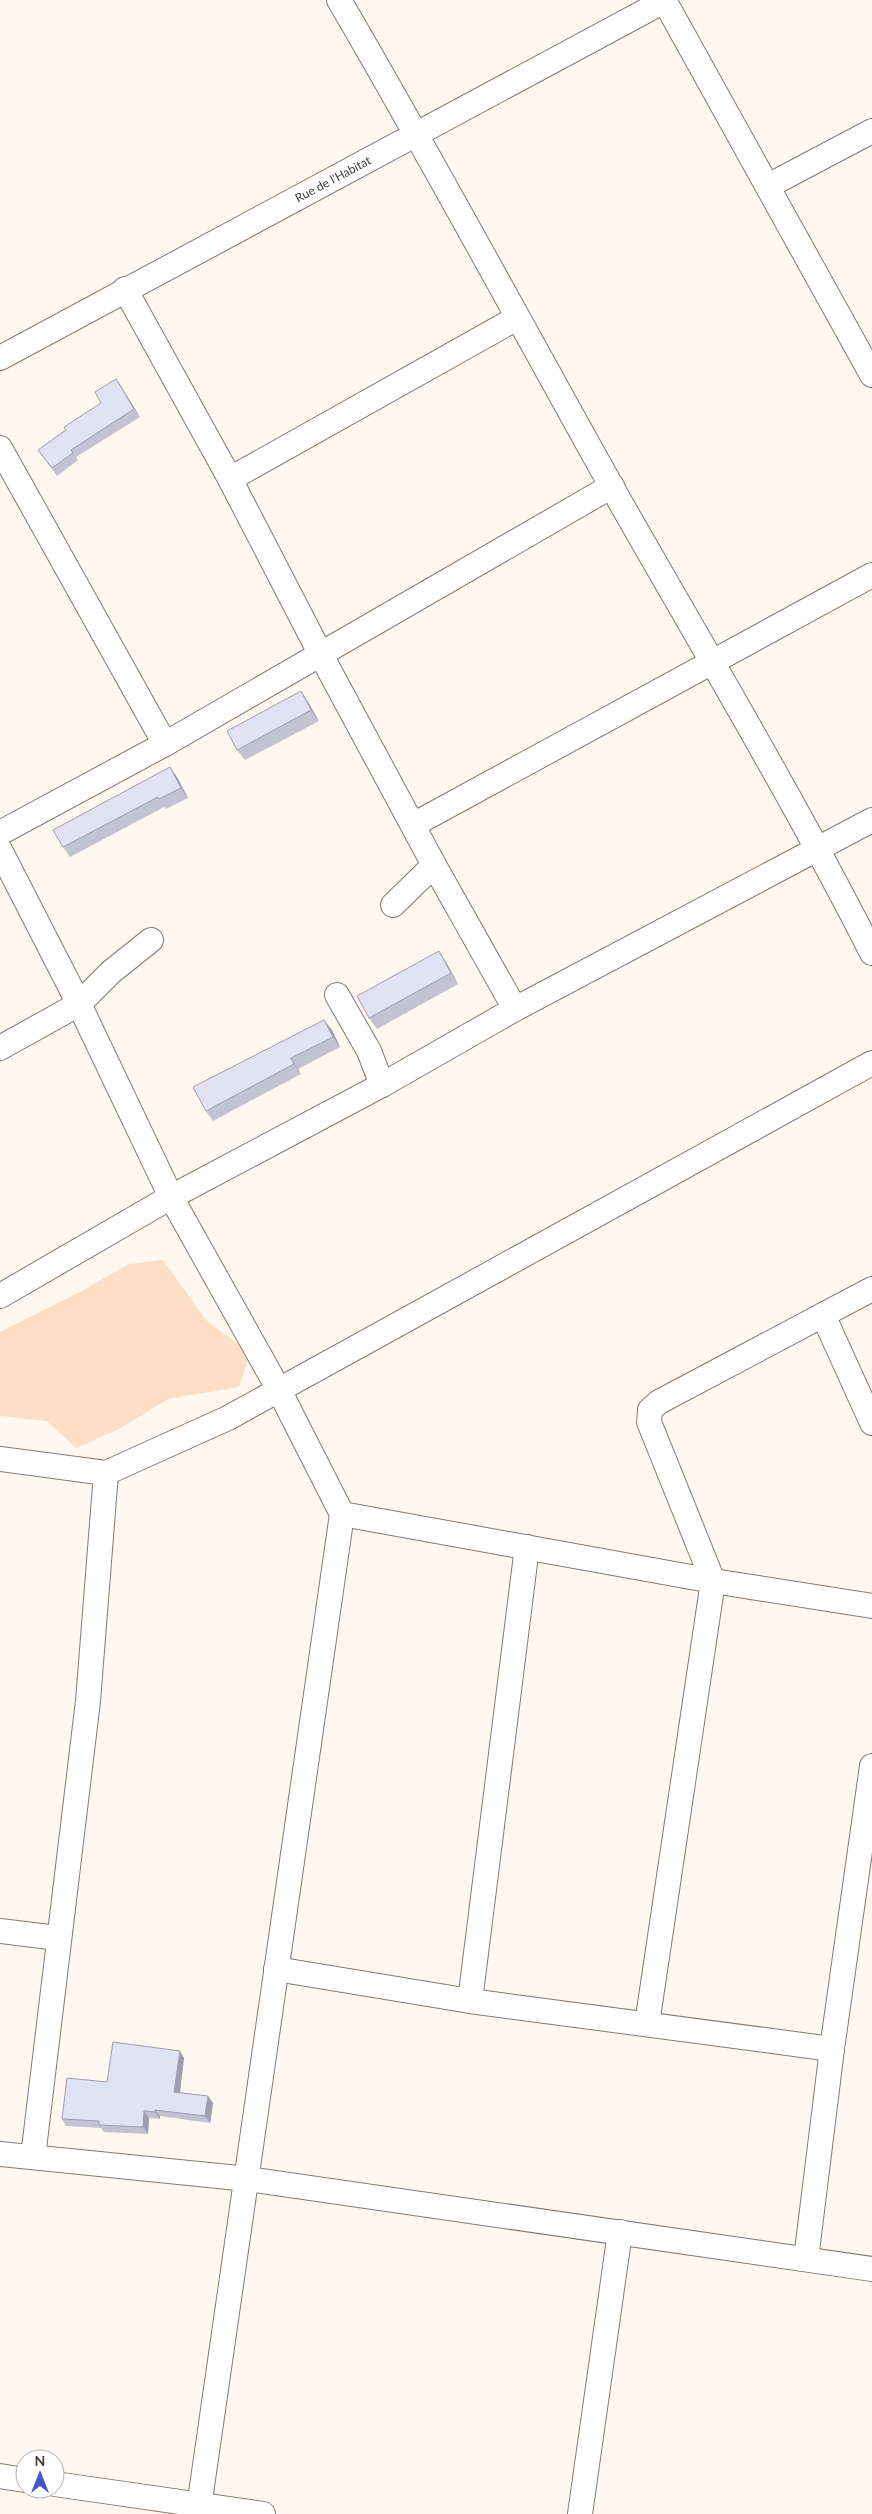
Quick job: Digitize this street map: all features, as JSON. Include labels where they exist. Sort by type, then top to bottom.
[{"type":"street","points":[[339,0],[417,134],[517,318],[819,850],[872,953]]},
{"type":"street","points":[[665,0],[872,376]]},
{"type":"street","name":"Rue de l'Habitat","points":[[0,358],[665,0]]},
{"type":"street","points":[[768,186],[872,131]]},
{"type":"street","points":[[125,290],[230,478],[321,655],[434,865],[515,1009]]},
{"type":"street","points":[[230,478],[517,318]]},
{"type":"street","points":[[0,448],[166,744]]},
{"type":"street","points":[[0,833],[166,744],[612,486]]},
{"type":"street","points":[[413,825],[872,575]]},
{"type":"street","points":[[0,1296],[171,1197],[382,1085],[515,1009],[819,850],[872,820]]},
{"type":"street","points":[[0,850],[79,1004],[171,1197],[279,1390],[342,1514],[199,2510]]},
{"type":"street","points":[[393,906],[434,865]]},
{"type":"street","points":[[0,1048],[79,1004],[111,972],[150,940]]},
{"type":"street","points":[[336,995],[369,1052],[382,1085]]},
{"type":"street","points":[[0,1460],[106,1473],[228,1418],[872,1062]]},
{"type":"street","points":[[647,2024],[713,1581],[649,1422],[650,1410],[659,1402],[872,1289]]},
{"type":"street","points":[[823,1315],[872,1423]]},
{"type":"street","points":[[33,2157],[88,1701],[106,1473]]},
{"type":"street","points":[[342,1514],[713,1581],[872,1606]]},
{"type":"street","points":[[470,2001],[527,1547]]},
{"type":"street","points":[[806,2260],[832,2048],[872,1766]]},
{"type":"street","points":[[0,1931],[58,1938]]},
{"type":"street","points":[[276,1969],[470,2001],[832,2048]]},
{"type":"street","points":[[0,2154],[248,2179],[872,2269]]},
{"type":"street","points":[[580,2514],[620,2232]]},
{"type":"street","points":[[0,2476],[15,2478]]},
{"type":"street","points":[[65,2486],[199,2510],[263,2514]]},
{"type":"shaded area","points":[[163,1260],[206,1320],[250,1353],[239,1387],[168,1399],[119,1429],[76,1448],[47,1421],[0,1416],[0,1332],[80,1292],[129,1264]]},
{"type":"building","points":[[116,379],[134,409],[71,450],[73,453],[52,468],[38,450],[66,430],[64,427],[101,403],[95,392]]},
{"type":"building","points":[[301,691],[311,710],[237,750],[227,731]]},
{"type":"building","points":[[170,767],[181,788],[159,799],[158,797],[63,847],[53,830]]},
{"type":"building","points":[[439,951],[451,973],[369,1018],[357,996]]},
{"type":"building","points":[[324,1020],[333,1037],[291,1058],[294,1064],[206,1111],[193,1087]]},
{"type":"building","points":[[113,2042],[180,2051],[174,2092],[208,2096],[205,2116],[155,2110],[155,2112],[144,2111],[143,2127],[99,2125],[99,2121],[62,2119],[67,2078],[107,2082]]}]
